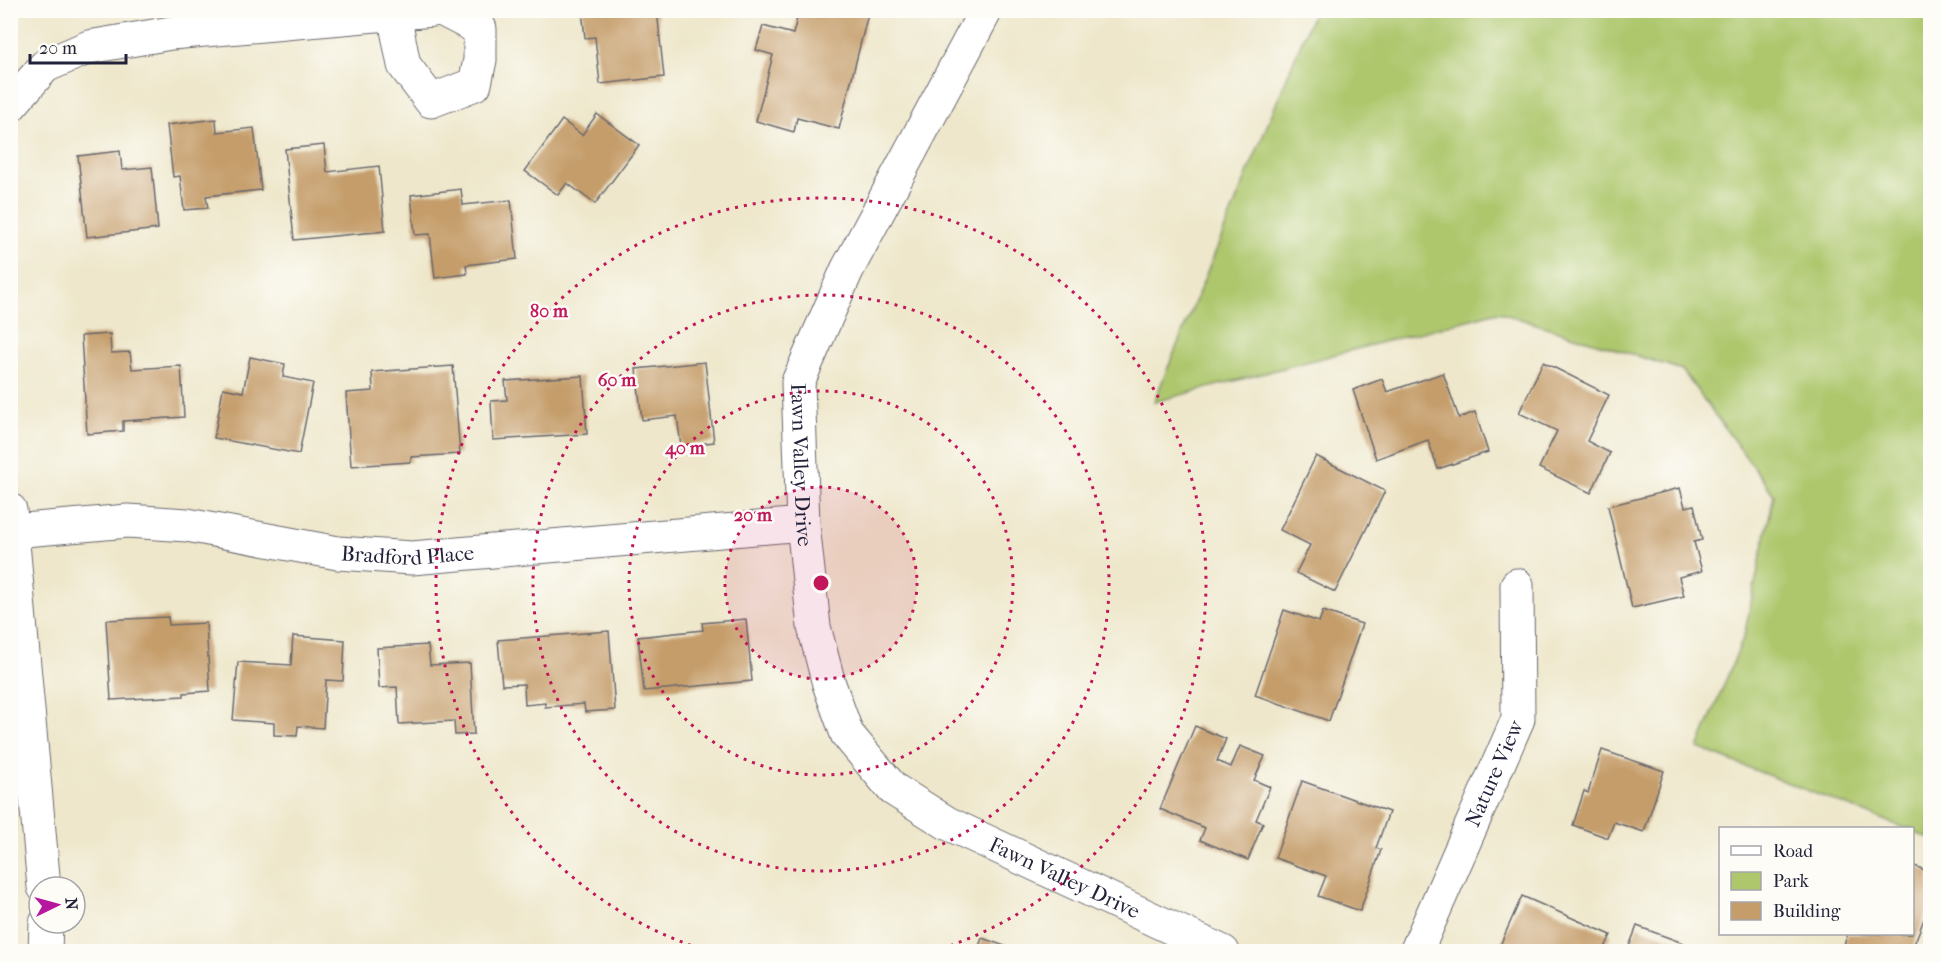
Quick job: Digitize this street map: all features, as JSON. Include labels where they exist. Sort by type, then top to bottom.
[{"type":"street","points":[[10,106],[45,66],[89,47],[171,33],[433,10]]},
{"type":"street","points":[[394,14],[404,65],[431,101],[475,84],[480,60],[480,29],[443,10]]},
{"type":"street","name":"Fawn Valley Drive","points":[[986,10],[848,270],[798,382],[803,524],[814,627],[828,684],[847,734],[893,789],[947,823],[1223,951]]},
{"type":"street","points":[[12,520],[43,875]]},
{"type":"street","name":"Bradford Place","points":[[12,520],[128,520],[188,525],[338,553],[412,558],[803,524]]},
{"type":"street","name":"Nature View","points":[[1416,951],[1518,719],[1517,585]]},
{"type":"street","points":[[45,951],[46,935]]},
{"type":"green space","points":[[1314,11],[1930,11],[1930,839],[1914,832],[1914,827],[1901,827],[1698,748],[1744,636],[1774,495],[1682,370],[1498,312],[1154,402]]},
{"type":"building","points":[[582,10],[657,10],[664,77],[600,84],[595,37],[585,38]]},
{"type":"building","points":[[799,10],[869,10],[839,129],[797,118],[794,132],[756,121],[773,55],[756,50],[763,26],[793,34]]},
{"type":"building","points":[[597,114],[639,145],[595,204],[567,183],[558,195],[525,171],[562,120],[582,135]]},
{"type":"building","points":[[216,119],[217,132],[254,128],[261,190],[206,196],[208,208],[184,210],[180,176],[173,177],[167,125]]},
{"type":"building","points":[[324,145],[327,172],[379,166],[385,231],[294,240],[285,149]]},
{"type":"building","points":[[120,151],[122,170],[152,167],[158,229],[87,237],[78,156]]},
{"type":"building","points":[[461,189],[463,205],[511,200],[517,259],[466,265],[467,274],[435,278],[430,234],[415,235],[411,195]]},
{"type":"building","points":[[110,334],[111,353],[130,352],[132,369],[181,366],[184,417],[123,421],[123,431],[87,434],[81,336]]},
{"type":"building","points":[[250,357],[285,364],[283,377],[313,383],[299,454],[214,438],[223,388],[243,392]]},
{"type":"building","points":[[705,362],[714,442],[681,446],[677,416],[642,420],[636,369]]},
{"type":"building","points":[[1543,362],[1609,395],[1587,441],[1610,453],[1591,493],[1539,468],[1557,431],[1519,413]]},
{"type":"building","points":[[453,366],[460,454],[411,457],[411,462],[351,466],[346,393],[373,391],[372,372]]},
{"type":"building","points":[[1443,373],[1459,418],[1475,412],[1488,452],[1438,469],[1428,440],[1376,459],[1353,390],[1382,379],[1387,392]]},
{"type":"building","points":[[583,376],[587,434],[493,440],[491,401],[507,400],[505,381]]},
{"type":"building","points":[[1316,456],[1385,491],[1335,592],[1296,573],[1310,545],[1280,530]]},
{"type":"building","points":[[1680,488],[1685,507],[1694,505],[1702,540],[1694,542],[1702,571],[1679,577],[1684,596],[1632,608],[1608,506]]},
{"type":"building","points":[[1284,610],[1319,622],[1323,611],[1362,624],[1329,721],[1255,695]]},
{"type":"building","points":[[168,617],[169,625],[206,623],[210,691],[184,693],[184,696],[111,700],[106,620]]},
{"type":"building","points":[[746,619],[752,681],[644,691],[638,637],[703,630],[702,623]]},
{"type":"building","points":[[609,631],[615,710],[585,712],[584,704],[545,707],[545,703],[525,705],[524,684],[502,685],[498,640]]},
{"type":"building","points":[[293,636],[345,640],[343,681],[326,680],[323,728],[298,726],[297,736],[274,735],[274,723],[233,720],[238,662],[291,665]]},
{"type":"building","points":[[428,645],[430,665],[470,663],[474,734],[455,735],[454,721],[399,724],[397,687],[379,688],[377,648]]},
{"type":"building","points":[[1195,726],[1226,739],[1217,761],[1231,767],[1240,746],[1265,756],[1254,780],[1270,787],[1256,820],[1263,823],[1248,860],[1200,840],[1205,828],[1160,809]]},
{"type":"building","points":[[1602,750],[1664,771],[1644,832],[1614,822],[1608,838],[1573,825],[1584,791],[1588,793]]},
{"type":"building","points":[[1302,781],[1389,812],[1376,848],[1381,850],[1360,911],[1318,896],[1326,876],[1275,858]]},
{"type":"building","points":[[1914,866],[1930,872],[1930,904],[1911,952],[1842,950],[1848,935],[1914,935]]},
{"type":"building","points":[[1522,896],[1611,935],[1603,952],[1497,952]]},
{"type":"building","points":[[1637,926],[1691,946],[1689,952],[1627,952]]},
{"type":"building","points":[[982,938],[1019,951],[1019,952],[977,952]]}]
